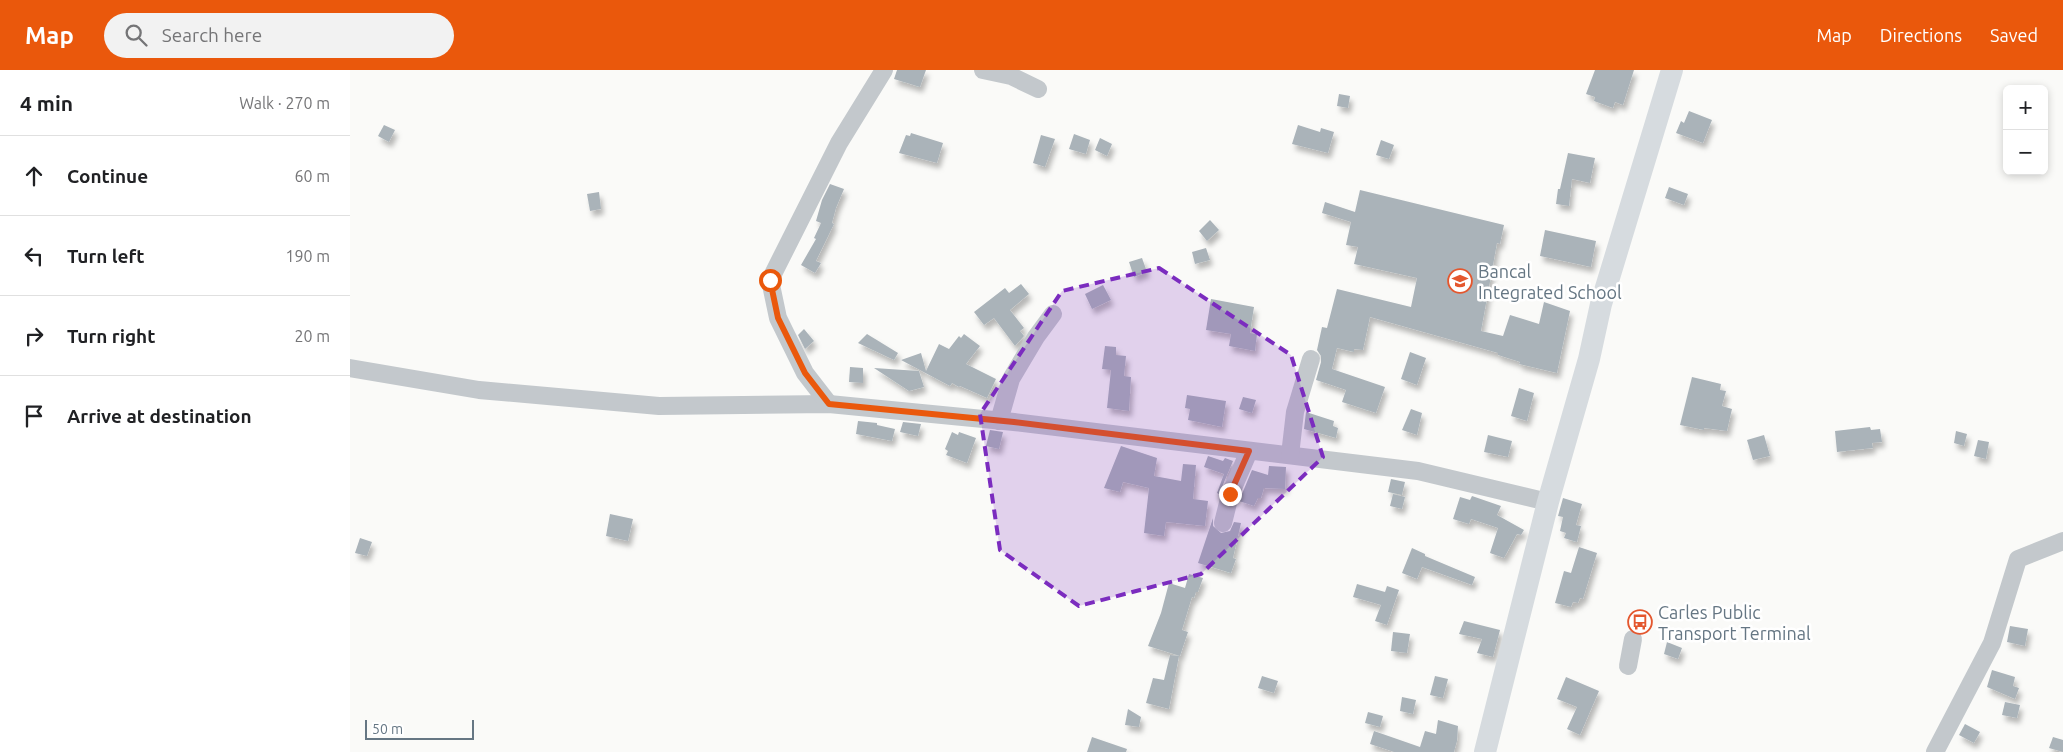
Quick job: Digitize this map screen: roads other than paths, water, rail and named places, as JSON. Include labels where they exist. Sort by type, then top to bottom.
[{"type":"main road","points":[[1485,752],[1548,502],[1589,359],[1601,304],[1672,70]]},
{"type":"street","points":[[829,404],[805,373],[778,318],[770,280],[839,143],[884,70]]},
{"type":"street","points":[[982,70],[1011,76],[1038,90]]},
{"type":"street","points":[[999,421],[1011,379],[1036,337],[1053,314]]},
{"type":"street","points":[[1290,455],[1295,412],[1311,359]]},
{"type":"street","points":[[350,368],[479,390],[659,406],[829,404],[999,421],[1418,471],[1548,502]]},
{"type":"street","points":[[1223,523],[1230,494],[1249,451]]},
{"type":"street","points":[[1935,752],[1992,644],[2018,559],[2063,541]]},
{"type":"street","points":[[1628,666],[1633,639]]},
{"type":"place","name":"Bancal Integrated School","points":[[1460,281]]},
{"type":"place","name":"Carles Public Transport Terminal","points":[[1640,622]]}]
